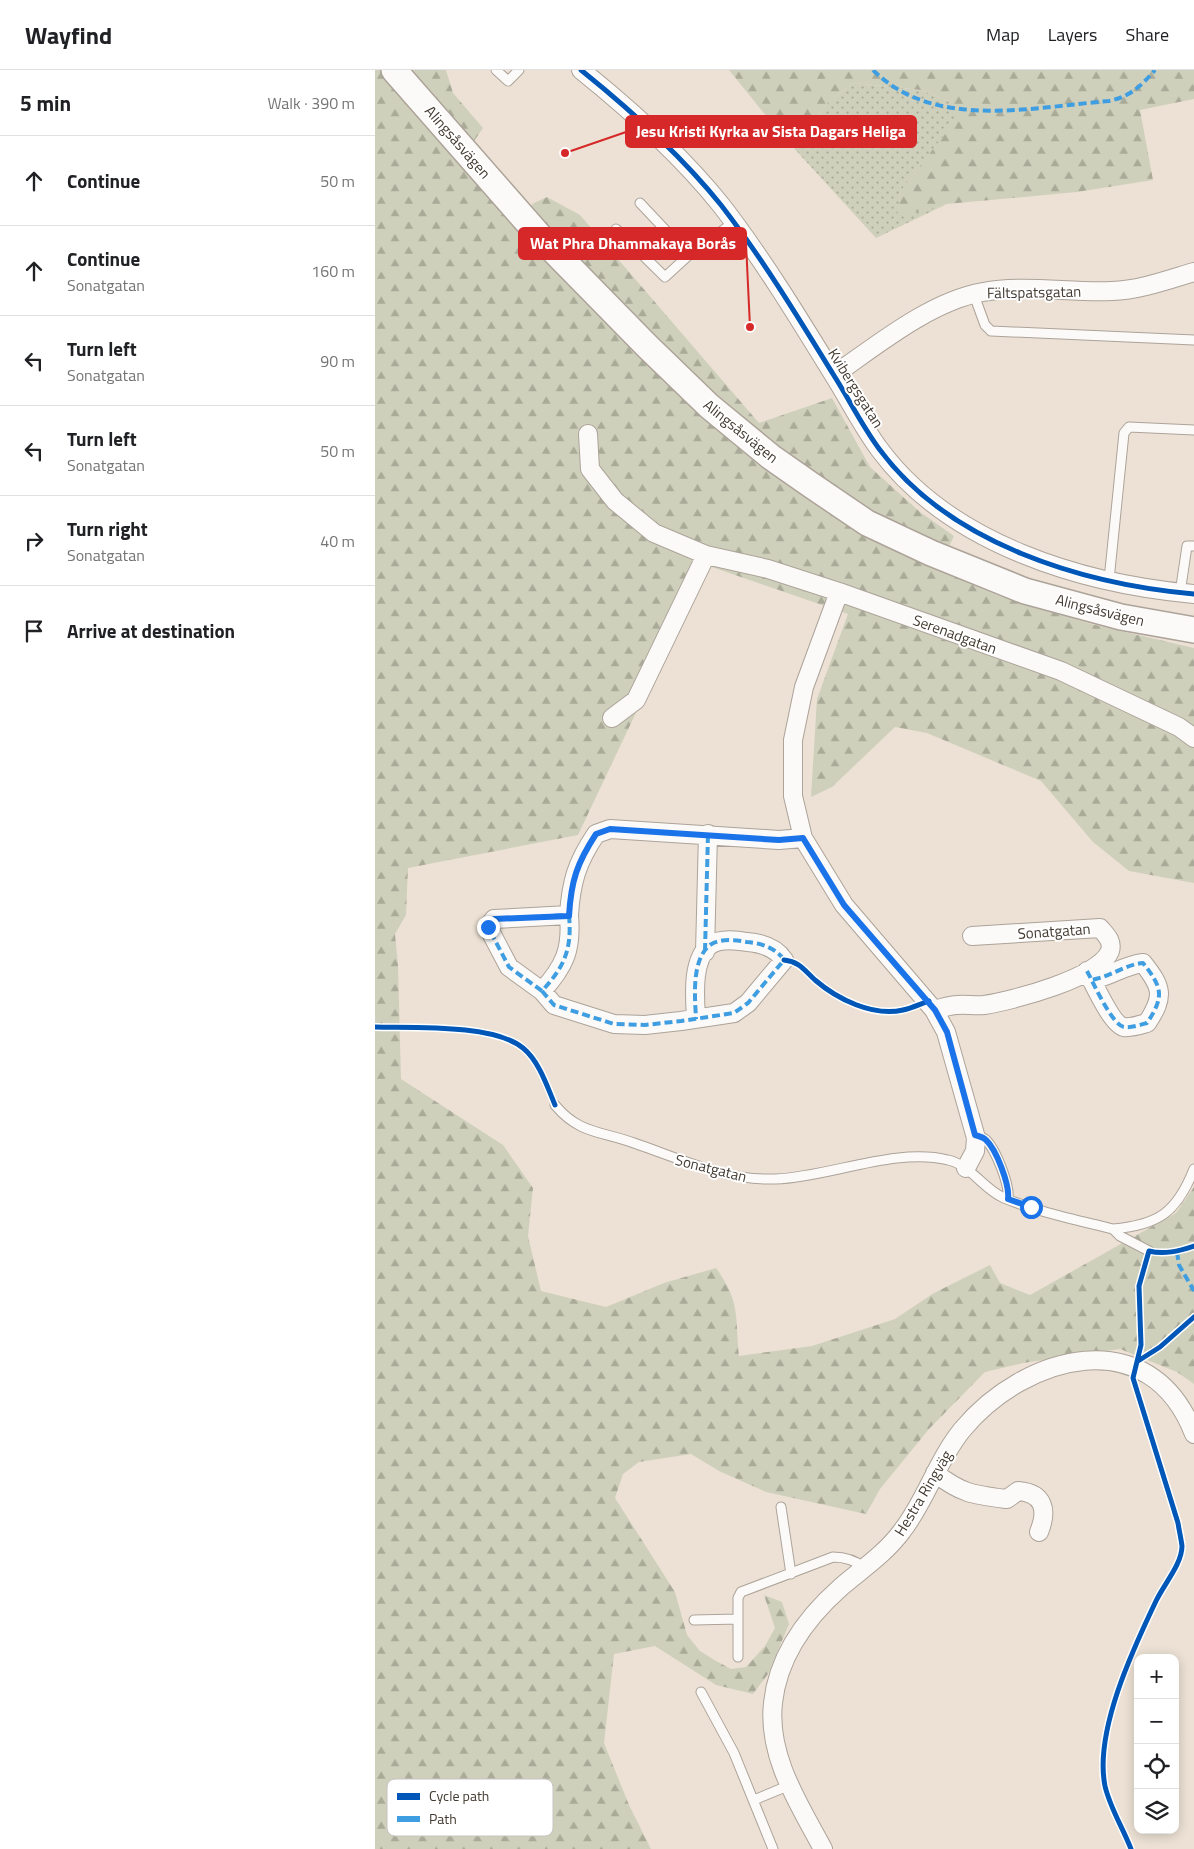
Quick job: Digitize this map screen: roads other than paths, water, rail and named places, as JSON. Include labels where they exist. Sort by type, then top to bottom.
[{"type":"main road","name":"Alingsåsvägen","points":[[394,70],[545,241],[647,346],[709,406],[771,457],[867,523],[931,553],[1025,591],[1121,617],[1194,630]]},
{"type":"street","name":"Kvibergsgatan","points":[[581,70],[629,108],[668,146],[721,206],[834,375],[880,451],[931,501],[954,518],[1011,550],[1041,562],[1109,580],[1187,594]]},
{"type":"street","name":"Fältspatsgatan","points":[[834,375],[938,307],[974,295],[1013,290],[1114,291],[1144,287],[1194,272]]},
{"type":"street","name":"Serenadgatan","points":[[588,434],[590,469],[615,501],[654,533],[706,555],[768,569],[839,592],[1061,672],[1179,727],[1194,738]]},
{"type":"street","points":[[612,718],[636,700],[706,555]]},
{"type":"street","points":[[839,592],[804,687],[793,740],[793,796],[803,838],[844,905],[935,1010],[947,1032],[975,1135],[975,1151],[966,1168]]},
{"type":"street","points":[[542,991],[555,977],[568,954],[571,887],[578,865],[596,834],[610,829],[779,840],[803,838]]},
{"type":"street","points":[[705,952],[708,834]]},
{"type":"street","points":[[569,916],[494,919],[488,927],[509,967],[542,991],[554,1005],[614,1024],[645,1025],[696,1019],[734,1013],[747,1004],[784,960],[767,946],[731,940],[710,945],[699,959],[696,1019]]},
{"type":"street","name":"Sonatgatan","points":[[935,1010],[956,1005],[982,1005],[1018,998],[1089,976],[1105,960],[1111,950],[1110,938],[1100,928],[971,936]]},
{"type":"street","name":"Hestra Ringväg","points":[[823,1849],[790,1785],[777,1752],[773,1734],[773,1701],[781,1672],[787,1655],[806,1622],[822,1604],[865,1568],[903,1530],[935,1473],[962,1431],[979,1412],[1001,1394],[1041,1371],[1057,1365],[1080,1361],[1104,1360],[1145,1373],[1157,1381],[1177,1401],[1188,1418],[1194,1434]]},
{"type":"street","points":[[935,1473],[955,1489],[976,1496],[1007,1499],[1018,1491],[1031,1492],[1039,1499],[1045,1518],[1039,1532]]},
{"type":"lane","points":[[496,70],[508,81],[519,70]]},
{"type":"lane","points":[[640,204],[689,255]]},
{"type":"lane","points":[[615,229],[665,276],[689,255],[733,223]]},
{"type":"lane","points":[[974,295],[985,325],[991,331],[1194,340]]},
{"type":"lane","points":[[1109,580],[1124,434],[1129,427],[1194,430]]},
{"type":"lane","points":[[1187,594],[1187,546],[1194,546]]},
{"type":"lane","name":"Sonatgatan","points":[[555,1105],[581,1128],[636,1143],[701,1168],[749,1178],[776,1179],[803,1176],[853,1166],[925,1157],[949,1160],[966,1168],[982,1183],[1008,1199],[1113,1229],[1139,1225],[1171,1211],[1188,1186],[1194,1169]]},
{"type":"lane","points":[[975,1135],[987,1141],[992,1150],[1007,1183],[1008,1199]]},
{"type":"lane","points":[[1113,1229],[1120,1236],[1149,1251]]},
{"type":"lane","points":[[781,1507],[791,1574]]},
{"type":"lane","points":[[738,1657],[738,1598],[741,1592],[833,1558],[845,1557],[865,1568]]},
{"type":"lane","points":[[694,1620],[738,1619]]},
{"type":"lane","points":[[701,1692],[734,1753],[773,1849]]},
{"type":"lane","points":[[754,1800],[790,1785]]},
{"type":"place","name":"Jesu Kristi Kyrka av Sista Dagars Heliga","points":[[565,153]]},
{"type":"place","name":"Wat Phra Dhammakaya Borås","points":[[750,327]]}]
